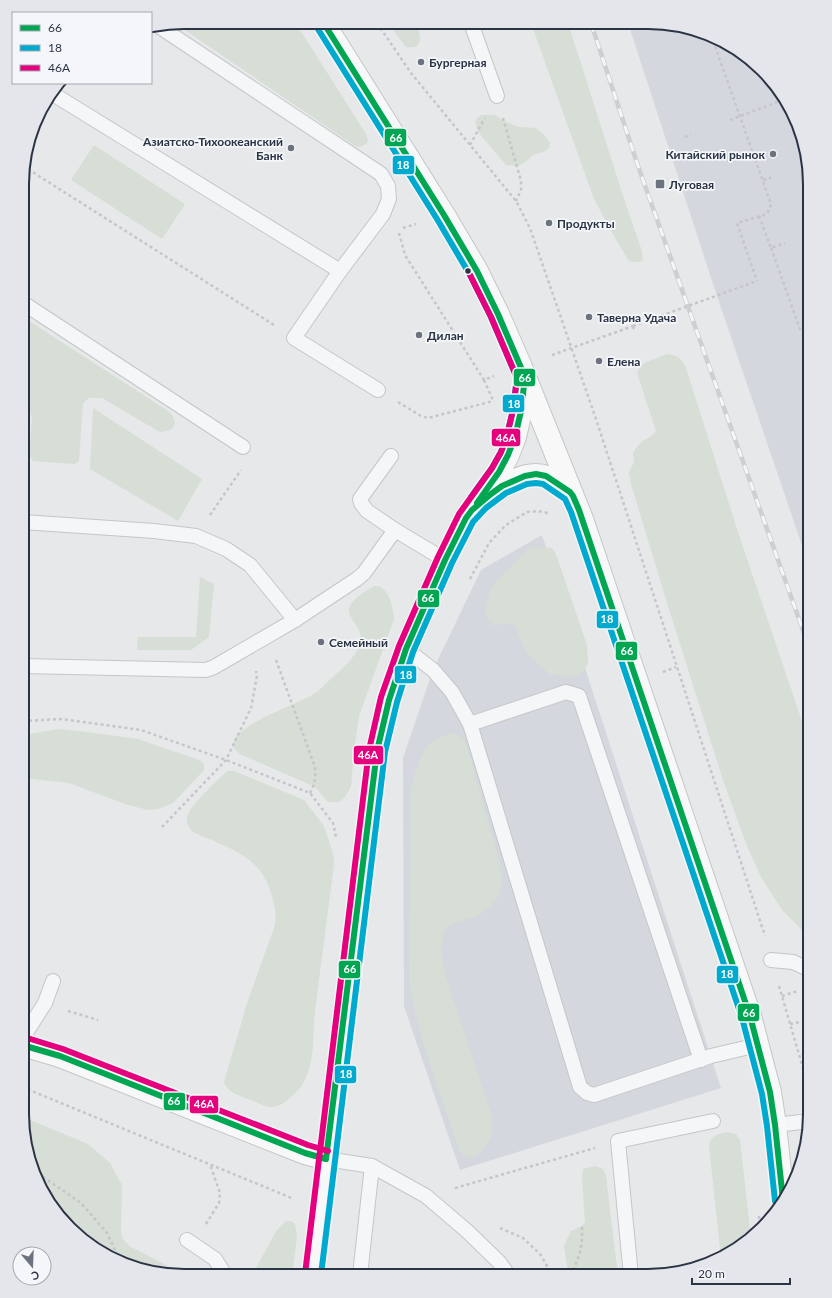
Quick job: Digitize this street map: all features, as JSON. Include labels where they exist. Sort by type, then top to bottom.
[{"type":"main road","points":[[327,29],[444,215],[477,271],[498,314],[525,377],[582,519],[748,1008],[770,1092],[782,1192]]},
{"type":"main road","points":[[313,1269],[377,751],[390,700],[406,649],[445,560],[470,513],[499,472],[508,455],[521,412],[525,377]]},
{"type":"main road","points":[[470,513],[495,491],[520,477],[534,475],[547,476],[572,495]]},
{"type":"main road","points":[[29,1047],[60,1056],[297,1150],[326,1159]]},
{"type":"lane","points":[[473,29],[497,96]]},
{"type":"lane","points":[[164,30],[381,174],[388,186],[389,199],[383,214],[340,271],[294,338],[378,390]]},
{"type":"lane","points":[[56,96],[340,271]]},
{"type":"lane","points":[[29,307],[243,447]]},
{"type":"lane","points":[[391,456],[360,499],[361,503],[367,511],[394,530],[445,560]]},
{"type":"lane","points":[[29,522],[154,531],[196,536],[226,549],[250,565],[295,620]]},
{"type":"lane","points":[[29,666],[206,670],[214,667],[295,620],[364,573],[394,530]]},
{"type":"lane","points":[[406,649],[433,670],[452,692],[470,724],[580,1087],[587,1093],[594,1095],[701,1060],[758,1045]]},
{"type":"lane","points":[[470,724],[566,692],[579,696],[701,1060]]},
{"type":"lane","points":[[771,960],[793,962],[803,967]]},
{"type":"lane","points":[[29,1028],[45,1003],[53,981]]},
{"type":"lane","points":[[630,1269],[618,1142],[713,1121]]},
{"type":"lane","points":[[775,1125],[803,1122]]},
{"type":"lane","points":[[326,1159],[372,1166],[426,1196],[467,1231],[499,1262],[504,1269]]},
{"type":"lane","points":[[361,1269],[372,1166]]},
{"type":"lane","points":[[190,1243],[215,1259],[221,1269]]},
{"type":"path","points":[[380,29],[412,73],[516,201],[530,228],[597,422],[763,932],[803,1068]]},
{"type":"path","points":[[552,355],[570,347],[757,281],[737,223],[767,214],[770,204],[763,180],[714,44]]},
{"type":"path","points":[[470,145],[497,96]]},
{"type":"path","points":[[497,96],[521,181],[521,190],[516,201]]},
{"type":"path","points":[[730,120],[779,101]]},
{"type":"path","points":[[685,137],[691,134]]},
{"type":"path","points":[[29,170],[294,338]]},
{"type":"path","points":[[763,180],[771,178]]},
{"type":"path","points":[[759,216],[801,332]]},
{"type":"path","points":[[771,248],[790,241]]},
{"type":"path","points":[[629,315],[635,332]]},
{"type":"path","points":[[378,390],[421,416],[428,418],[493,401]]},
{"type":"path","points":[[196,536],[253,452],[243,447]]},
{"type":"path","points":[[468,582],[489,543],[506,525],[527,512],[538,510],[551,514]]},
{"type":"path","points":[[267,637],[315,766],[316,777],[314,786],[310,793]]},
{"type":"path","points":[[162,827],[226,760],[251,708],[257,676]]},
{"type":"path","points":[[29,721],[62,719],[141,730],[226,760],[310,793],[333,823],[337,838]]},
{"type":"path","points":[[790,1024],[803,1021]]},
{"type":"path","points":[[29,1090],[295,1199],[298,1196]]},
{"type":"path","points":[[426,1196],[618,1142]]},
{"type":"path","points":[[190,1243],[218,1203],[220,1193],[210,1164]]},
{"type":"path","points":[[42,1176],[81,1203],[107,1233],[117,1254]]},
{"type":"path","points":[[574,1269],[581,1250],[582,1226]]},
{"type":"shaded area","points":[[183,29],[299,29],[366,134],[368,141],[362,146],[355,146]]},
{"type":"shaded area","points":[[392,29],[418,29],[420,36],[419,44],[412,47],[406,47]]},
{"type":"shaded area","points":[[533,29],[570,29],[642,251],[643,260],[638,262],[629,261],[594,199]]},
{"type":"shaded area","points":[[630,29],[658,29],[688,34],[717,45],[734,55],[750,67],[765,82],[782,106],[795,134],[803,174],[803,548],[716,293]]},
{"type":"shaded area","points":[[481,115],[495,115],[506,122],[519,127],[536,128],[550,143],[549,148],[543,152],[533,155],[518,166],[506,165],[478,132],[475,122]]},
{"type":"shaded area","points":[[94,145],[185,204],[162,239],[71,180]]},
{"type":"shaded area","points":[[29,321],[168,411],[172,415],[175,423],[173,428],[170,430],[161,432],[102,398],[89,398],[83,404],[79,461],[74,464],[33,461],[29,455],[32,418],[30,412]]},
{"type":"shaded area","points":[[667,354],[678,357],[685,365],[738,532],[803,724],[803,931],[782,910],[761,877],[747,846],[723,780],[631,484],[629,473],[634,462],[633,453],[639,444],[656,431],[637,373],[644,363]]},
{"type":"shaded area","points":[[93,408],[202,479],[178,521],[90,469]]},
{"type":"shaded area","points":[[542,535],[721,1088],[460,1170],[404,1006],[403,758],[433,670],[481,570]]},
{"type":"shaded area","points":[[530,547],[552,548],[556,554],[587,645],[588,663],[585,670],[580,675],[574,677],[550,674],[527,654],[515,626],[508,623],[493,626],[488,620],[485,608],[491,587]]},
{"type":"shaded area","points":[[200,577],[214,584],[209,637],[191,650],[137,650],[138,637],[196,637]]},
{"type":"shaded area","points":[[374,586],[383,589],[387,593],[393,609],[394,619],[359,716],[351,787],[344,798],[339,802],[328,802],[313,786],[240,754],[233,745],[236,737],[255,722],[317,692],[352,658],[359,647],[360,633],[351,617],[349,608],[356,598]]},
{"type":"shaded area","points":[[60,729],[138,739],[199,760],[204,764],[204,770],[173,803],[159,809],[148,810],[128,805],[69,783],[29,779],[29,734]]},
{"type":"shaded area","points":[[453,733],[462,737],[468,750],[502,875],[500,892],[490,907],[481,914],[457,922],[448,927],[442,940],[442,953],[446,977],[492,1119],[491,1135],[487,1144],[481,1152],[468,1158],[460,1152],[431,1067],[418,1023],[409,980],[411,788],[419,762],[425,749],[435,740]]},
{"type":"shaded area","points":[[227,771],[234,771],[304,800],[324,826],[334,857],[315,1012],[313,1049],[310,1068],[302,1085],[296,1092],[285,1102],[273,1107],[265,1106],[232,1092],[224,1082],[245,1009],[275,925],[274,903],[266,880],[254,864],[239,853],[193,832],[187,822],[187,817],[193,806]]},
{"type":"shaded area","points":[[29,1119],[88,1144],[110,1163],[122,1185],[122,1238],[129,1246],[174,1269],[144,1264],[115,1253],[98,1243],[74,1224],[55,1200],[45,1183],[34,1154]]},
{"type":"shaded area","points":[[727,1132],[736,1134],[740,1140],[750,1231],[720,1251],[709,1145],[711,1139]]},
{"type":"shaded area","points":[[596,1166],[603,1169],[606,1176],[617,1269],[568,1269],[564,1246],[571,1231],[582,1226],[585,1222],[582,1179],[583,1169]]},
{"type":"shaded area","points":[[286,1221],[291,1221],[295,1224],[297,1237],[293,1269],[255,1269],[277,1230]]},
{"type":"railway","points":[[593,29],[638,166],[803,630]]},
{"type":"transit line","name":"18","points":[[318,29],[437,219],[470,275],[491,317],[517,378],[513,410],[501,452],[492,468],[471,497]]},
{"type":"transit line","name":"66","points":[[327,29],[444,215],[477,271],[498,314],[525,377],[521,411],[515,437],[499,472],[477,503]]},
{"type":"transit line","name":"46А","points":[[306,1269],[369,750],[381,697],[399,646],[438,557],[459,514],[492,468],[501,452],[513,410],[517,378],[491,317],[470,275]]},
{"type":"transit line","name":"66","points":[[326,1159],[377,751],[389,700],[406,649],[445,560],[466,518],[472,510],[502,486],[525,476],[536,474],[546,476],[570,492],[579,510],[750,1016],[770,1092],[782,1192]]},
{"type":"transit line","name":"18","points":[[322,1269],[385,752],[397,702],[413,652],[452,563],[473,522],[486,508],[506,493],[527,484],[543,484],[565,499],[571,512],[742,1018],[762,1094],[775,1201]]},
{"type":"transit line","name":"46А","points":[[29,1039],[63,1049],[308,1145],[328,1151]]},
{"type":"transit line","name":"66","points":[[29,1047],[60,1056],[305,1153],[326,1159]]},
{"type":"place","name":"Бургерная","points":[[421,62]]},
{"type":"place","name":"Азиатско-Тихоокеанский Банк","points":[[291,148]]},
{"type":"place","name":"Китайский рынок","points":[[773,154]]},
{"type":"place","name":"Луговая","points":[[660,184]]},
{"type":"place","name":"Продукты","points":[[549,223]]},
{"type":"place","name":"Таверна Удача","points":[[589,317]]},
{"type":"place","name":"Дилан","points":[[419,335]]},
{"type":"place","name":"Елена","points":[[599,361]]},
{"type":"place","name":"Семейный","points":[[321,642]]}]
